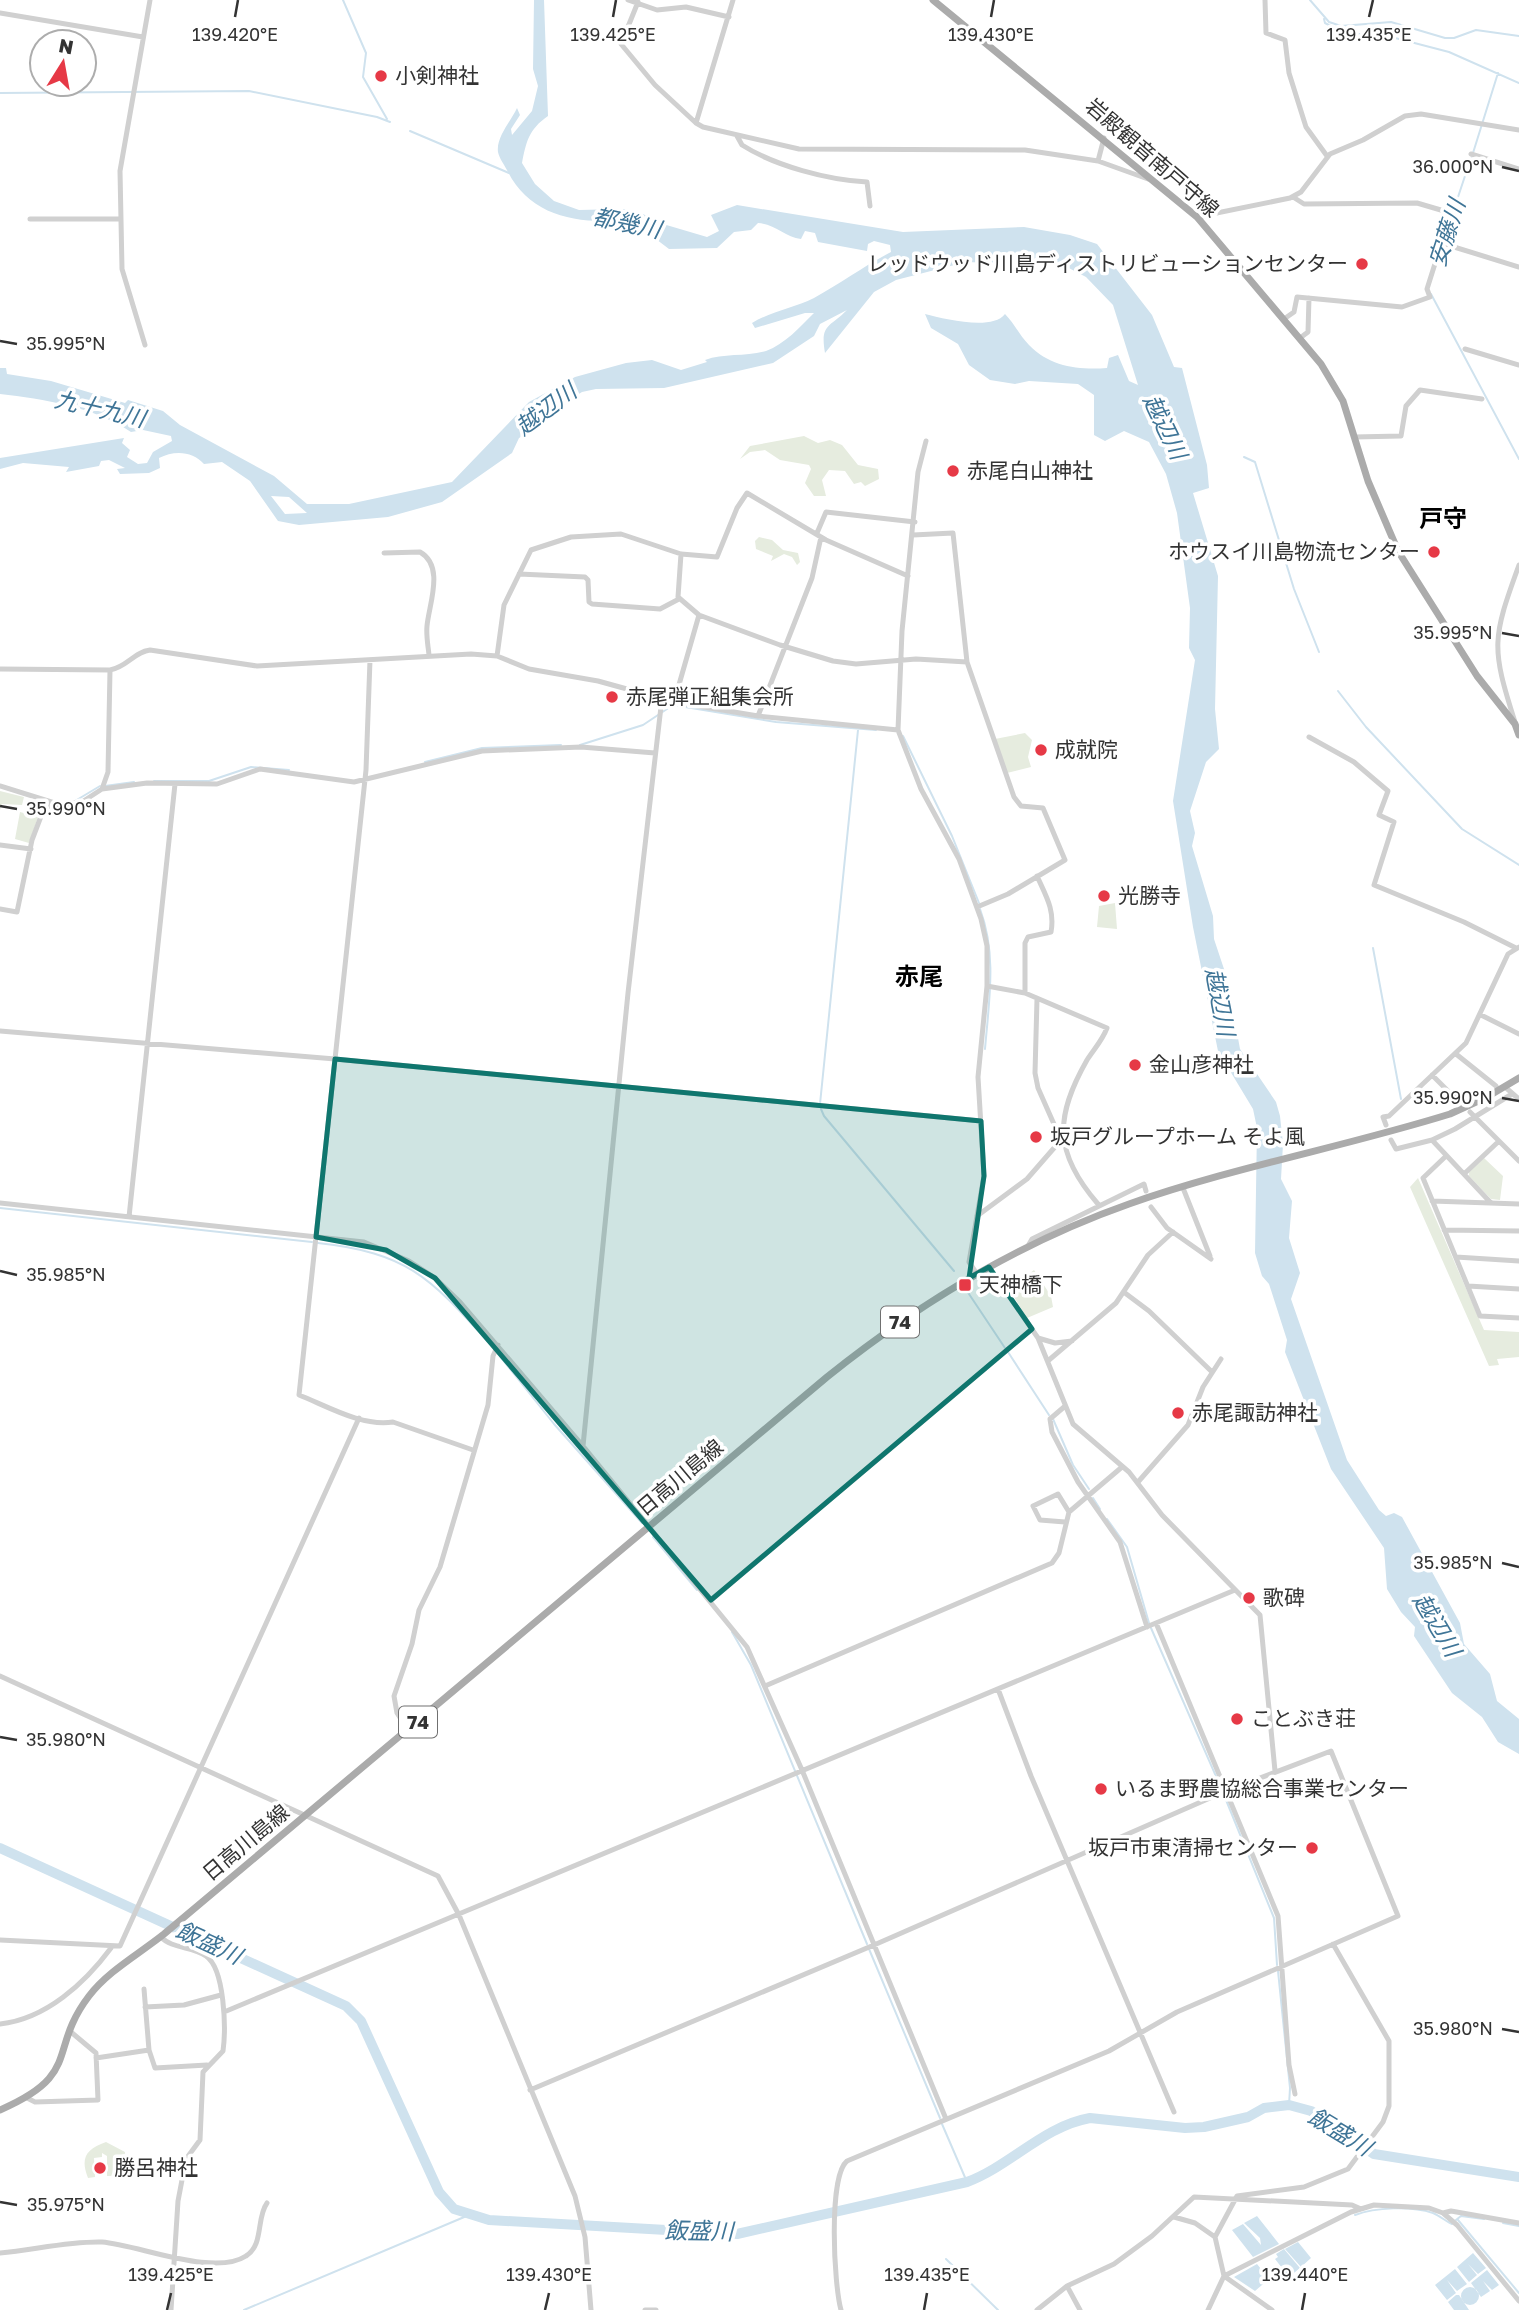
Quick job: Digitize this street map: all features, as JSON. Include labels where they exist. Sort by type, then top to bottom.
[{"type":"main road","name":"岩殿観音南戸守線","points":[[933,0],[1197,217],[1300,338],[1331,377],[1375,500],[1398,551],[1477,676],[1517,725],[1519,735]]},
{"type":"main road","name":"日高川島線","points":[[0,2110],[40,2090],[59,2067],[80,2008],[96,1988],[185,1917],[862,1349],[976,1274],[1083,1221],[1187,1187],[1461,1110],[1519,1078]]},
{"type":"street","points":[[145,345],[122,269],[120,219],[121,160],[150,0]]},
{"type":"street","points":[[628,0],[657,10],[686,7],[729,17]]},
{"type":"street","points":[[696,123],[733,0]]},
{"type":"street","points":[[1265,0],[1266,35],[1285,40],[1289,73],[1306,127],[1327,156]]},
{"type":"street","points":[[638,2],[621,44],[655,85],[696,123],[737,136],[799,149],[1025,150],[1098,161],[1158,183]]},
{"type":"street","points":[[0,13],[143,37]]},
{"type":"street","points":[[1197,217],[1293,197],[1301,191],[1327,156],[1363,140],[1405,116],[1421,114],[1519,130]]},
{"type":"street","points":[[737,136],[742,145],[772,160],[819,175],[867,182],[870,206]]},
{"type":"street","points":[[1098,161],[1104,138]]},
{"type":"street","points":[[1471,154],[1519,169]]},
{"type":"street","points":[[1284,319],[1294,312],[1297,296],[1402,307],[1430,297],[1427,289],[1451,214],[1435,206],[1417,203],[1304,204],[1293,197]]},
{"type":"street","points":[[30,219],[120,219]]},
{"type":"street","points":[[1441,243],[1519,267]]},
{"type":"street","points":[[1300,338],[1308,332],[1309,298]]},
{"type":"street","points":[[1465,349],[1519,365]]},
{"type":"street","points":[[1354,437],[1391,439],[1401,436],[1406,406],[1420,390],[1482,399]]},
{"type":"street","points":[[926,441],[918,472],[898,730],[921,789],[959,859],[979,907],[987,946],[987,986],[978,1077],[984,1176],[969,1262],[976,1274]]},
{"type":"street","points":[[497,656],[504,605],[531,550],[571,537],[621,534],[681,554],[717,556],[737,508],[747,493],[819,535],[908,576]]},
{"type":"street","points":[[758,716],[812,578],[826,512],[915,522]]},
{"type":"street","points":[[913,535],[953,533],[967,662],[1014,797],[1021,806],[1043,808],[1065,860],[979,907]]},
{"type":"street","points":[[384,553],[420,552],[429,560],[434,579],[426,631],[429,655]]},
{"type":"street","points":[[679,599],[681,554]]},
{"type":"street","points":[[1517,725],[1499,672],[1495,647],[1502,613],[1519,565]]},
{"type":"street","points":[[519,574],[585,577],[588,580],[589,602],[592,604],[660,609],[679,599]]},
{"type":"street","points":[[679,599],[699,615],[785,646],[845,663],[902,660],[967,662]]},
{"type":"street","points":[[674,702],[689,659],[699,615]]},
{"type":"street","points":[[0,668],[110,670],[121,668],[138,653],[150,650],[257,666],[429,655],[497,656],[529,669],[598,681],[674,702],[758,716],[898,730]]},
{"type":"street","points":[[370,660],[366,778],[299,1395],[359,1418],[380,1424],[393,1422],[473,1450]]},
{"type":"street","points":[[102,789],[108,772],[110,670]]},
{"type":"street","points":[[583,1446],[662,698]]},
{"type":"street","points":[[1309,737],[1354,762],[1388,792],[1378,815],[1395,822],[1374,885],[1517,948]]},
{"type":"street","points":[[0,909],[17,912],[31,849],[43,811],[49,806],[82,802],[102,789],[175,783],[217,783],[260,769],[334,782],[366,778],[482,751],[581,747],[655,753]]},
{"type":"street","points":[[129,1217],[175,783]]},
{"type":"street","points":[[0,786],[61,805]]},
{"type":"street","points":[[0,845],[31,849]]},
{"type":"street","points":[[1025,993],[1025,943],[1028,937],[1051,932],[1053,921],[1052,907],[1037,876]]},
{"type":"street","points":[[1386,1125],[1383,1117],[1389,1116],[1466,1044],[1508,954],[1517,948]]},
{"type":"street","points":[[977,1216],[1027,1179],[1061,1140],[1066,1106],[1075,1084],[1107,1028],[1025,993],[987,986]]},
{"type":"street","points":[[1037,999],[1038,1088],[1080,1184],[1098,1204]]},
{"type":"street","points":[[1481,1015],[1519,1034]]},
{"type":"street","points":[[0,1031],[335,1059],[981,1121]]},
{"type":"street","points":[[1456,1054],[1519,1099]]},
{"type":"street","points":[[1432,1075],[1460,1103]]},
{"type":"street","points":[[1391,1140],[1396,1149],[1432,1140],[1475,1118],[1512,1094]]},
{"type":"street","points":[[1469,1112],[1519,1161]]},
{"type":"street","points":[[1432,1140],[1445,1157],[1491,1203]]},
{"type":"street","points":[[1464,1174],[1498,1142]]},
{"type":"street","points":[[1445,1157],[1423,1178],[1480,1315],[1519,1318]]},
{"type":"street","points":[[1027,1247],[1032,1239],[1098,1204],[1144,1184],[1146,1191]]},
{"type":"street","points":[[1151,1207],[1173,1232],[1211,1259],[1187,1187]]},
{"type":"street","points":[[1432,1200],[1519,1204]]},
{"type":"street","points":[[0,1203],[364,1242],[409,1261],[435,1278],[498,1345],[650,1526],[747,1647],[946,2119]]},
{"type":"street","points":[[1444,1230],[1519,1231]]},
{"type":"street","points":[[1049,1360],[1125,1293],[1149,1255],[1173,1232]]},
{"type":"street","points":[[1456,1257],[1519,1261]]},
{"type":"street","points":[[989,1267],[1038,1338],[1073,1424],[1138,1482],[1162,1515],[1260,1615],[1275,1771]]},
{"type":"street","points":[[1468,1286],[1519,1289]]},
{"type":"street","points":[[1125,1293],[1150,1311],[1211,1371]]},
{"type":"street","points":[[711,1600],[1032,1329]]},
{"type":"street","points":[[1038,1338],[1055,1343],[1072,1340]]},
{"type":"street","points":[[408,1730],[397,1713],[394,1696],[414,1639],[419,1610],[439,1567],[488,1405],[493,1356],[498,1345]]},
{"type":"street","points":[[1138,1482],[1188,1425],[1211,1371],[1222,1359]]},
{"type":"street","points":[[1065,1407],[1055,1412],[1049,1423],[1086,1495],[1120,1542],[1147,1627]]},
{"type":"street","points":[[0,1940],[111,1948],[120,1946],[359,1418]]},
{"type":"street","points":[[765,1686],[1052,1563],[1059,1553],[1069,1512],[1122,1467]]},
{"type":"street","points":[[1065,1522],[1040,1520],[1033,1506],[1058,1494],[1069,1512]]},
{"type":"street","points":[[224,2012],[1235,1590]]},
{"type":"street","points":[[1156,1623],[1278,1916],[1289,2065],[1295,2094]]},
{"type":"street","points":[[0,1676],[429,1869],[444,1884],[579,2211],[591,2310]]},
{"type":"street","points":[[998,1689],[1174,2112]]},
{"type":"street","points":[[530,2090],[873,1946],[1226,1791],[1331,1751],[1398,1916],[1281,1966],[1141,2031],[1109,2051],[847,2161],[840,2170],[836,2201],[834,2264],[841,2310]]},
{"type":"street","points":[[162,1936],[166,1943],[208,1958],[214,1966],[224,2012],[223,2051],[207,2066],[201,2084],[200,2140],[186,2159],[178,2201],[171,2310]]},
{"type":"street","points":[[1208,2310],[1224,2276],[1215,2237],[1237,2196],[1304,2187],[1348,2169],[1374,2137],[1389,2106],[1389,2040],[1333,1944]]},
{"type":"street","points":[[0,2024],[20,2020],[61,1998],[87,1979],[111,1948]]},
{"type":"street","points":[[144,1989],[149,2050],[155,2068],[207,2066]]},
{"type":"street","points":[[145,2007],[184,2005],[221,1996]]},
{"type":"street","points":[[27,2098],[35,2102],[98,2100],[96,2058],[93,2050],[71,2032]]},
{"type":"street","points":[[96,2058],[149,2050]]},
{"type":"street","points":[[1037,2310],[1067,2286],[1114,2264],[1174,2217],[1194,2197],[1352,2205],[1361,2209]]},
{"type":"street","points":[[0,2253],[102,2242],[174,2258],[233,2262],[247,2255],[258,2239],[267,2203]]},
{"type":"street","points":[[1224,2276],[1361,2209],[1374,2205],[1429,2208],[1443,2213],[1458,2225],[1519,2301]]},
{"type":"street","points":[[1443,2213],[1451,2211],[1519,2223]]},
{"type":"street","points":[[1174,2217],[1195,2223],[1215,2237]]},
{"type":"street","points":[[1224,2276],[1272,2310]]},
{"type":"street","points":[[1067,2286],[1080,2310]]},
{"type":"street","points":[[645,2310],[656,2310]]},
{"type":"highlighted area","points":[[335,1059],[981,1121],[984,1176],[969,1278],[989,1267],[1032,1329],[711,1600],[435,1278],[386,1250],[316,1237]]},
{"type":"shaded area","points":[[804,436],[818,443],[830,440],[842,445],[858,465],[878,469],[879,479],[865,486],[861,482],[854,484],[845,471],[829,470],[822,480],[826,496],[814,496],[805,483],[811,469],[809,465],[780,460],[765,450],[750,452],[740,459],[750,446]]},
{"type":"shaded area","points":[[759,537],[772,540],[783,550],[798,553],[800,562],[797,565],[792,557],[784,554],[771,561],[773,556],[756,549],[755,541]]},
{"type":"shaded area","points":[[1025,733],[1032,740],[1028,757],[1031,767],[1007,773],[995,739]]},
{"type":"shaded area","points":[[0,791],[24,797],[22,805],[2,804],[0,810]]},
{"type":"shaded area","points":[[20,812],[38,817],[29,843],[15,839]]},
{"type":"shaded area","points":[[1115,903],[1117,929],[1097,927],[1099,906]]},
{"type":"shaded area","points":[[1484,1158],[1503,1176],[1500,1200],[1491,1199],[1469,1176],[1469,1172]]},
{"type":"shaded area","points":[[1418,1178],[1484,1330],[1519,1332],[1519,1357],[1497,1359],[1499,1365],[1489,1366],[1410,1187]]},
{"type":"shaded area","points":[[1034,1270],[1051,1296],[1053,1307],[1027,1318],[1009,1289]]},
{"type":"shaded area","points":[[106,2142],[125,2152],[124,2170],[120,2176],[107,2176],[107,2156],[102,2153],[102,2157],[94,2158],[95,2177],[88,2178],[86,2155]]},
{"type":"water","points":[[534,0],[544,0],[548,116],[529,136],[522,163],[535,184],[554,201],[579,210],[622,209],[639,212],[663,224],[707,237],[719,231],[711,215],[737,205],[903,232],[1024,227],[1070,235],[1097,244],[1152,315],[1174,367],[1182,368],[1207,465],[1209,488],[1193,493],[1218,576],[1215,709],[1219,749],[1206,762],[1190,811],[1195,833],[1192,846],[1213,916],[1214,939],[1227,978],[1240,1049],[1276,1102],[1280,1116],[1283,1144],[1281,1179],[1292,1201],[1289,1238],[1300,1273],[1291,1299],[1347,1460],[1379,1510],[1386,1516],[1394,1513],[1402,1517],[1460,1623],[1464,1644],[1490,1674],[1497,1701],[1519,1719],[1519,1754],[1498,1742],[1482,1717],[1452,1693],[1414,1636],[1415,1627],[1401,1612],[1387,1589],[1384,1548],[1331,1469],[1285,1352],[1287,1340],[1269,1284],[1262,1276],[1255,1253],[1257,1128],[1253,1109],[1218,1051],[1193,927],[1173,801],[1195,660],[1189,648],[1190,608],[1177,513],[1166,474],[1149,442],[1124,431],[1105,441],[1094,435],[1094,395],[1078,384],[1029,381],[1015,384],[990,380],[969,365],[958,344],[931,328],[925,314],[979,323],[999,319],[1005,314],[1029,345],[1046,358],[1076,367],[1107,368],[1109,358],[1118,355],[1129,381],[1138,385],[1113,305],[1086,277],[1065,266],[966,262],[896,280],[874,292],[825,353],[824,337],[827,327],[847,310],[820,324],[814,336],[773,363],[664,388],[596,389],[582,392],[553,410],[541,425],[519,438],[512,453],[442,502],[388,517],[299,525],[278,521],[250,481],[222,462],[204,464],[194,456],[183,453],[159,458],[160,468],[149,473],[120,474],[117,469],[125,468],[109,460],[101,461],[99,466],[66,472],[69,467],[23,463],[0,469],[0,458],[124,438],[122,443],[130,450],[127,457],[138,464],[147,463],[153,452],[172,441],[171,436],[143,430],[131,432],[85,410],[0,394],[0,368],[6,368],[7,374],[51,381],[125,403],[128,400],[163,411],[180,425],[274,476],[307,504],[349,504],[452,482],[529,402],[575,377],[626,363],[652,360],[681,370],[712,358],[766,351],[786,340],[814,313],[805,313],[755,328],[752,323],[814,298],[891,252],[890,245],[874,241],[868,244],[867,251],[818,242],[815,233],[805,231],[801,239],[795,238],[758,223],[751,230],[734,232],[717,248],[669,249],[644,230],[607,229],[603,221],[574,219],[536,204],[516,185],[498,152],[502,135],[517,108],[520,115],[511,129],[512,135],[532,111],[538,86],[533,69]],"holes":[[[271,496],[289,497],[307,513],[285,514]]]},
{"type":"water","points":[[1257,2216],[1279,2244],[1253,2257],[1232,2230],[1243,2224],[1261,2245],[1260,2238],[1244,2223]]},
{"type":"water","points":[[1298,2242],[1311,2258],[1301,2267],[1285,2249]]},
{"type":"water","points":[[1284,2249],[1300,2268],[1289,2277],[1275,2259],[1278,2257],[1276,2254]]},
{"type":"water","points":[[1473,2253],[1486,2268],[1478,2274],[1468,2264],[1477,2275],[1469,2282],[1457,2267]]},
{"type":"water","points":[[1257,2264],[1269,2279],[1255,2291],[1234,2277]]},
{"type":"water","points":[[1455,2269],[1467,2284],[1457,2291],[1447,2280],[1456,2293],[1447,2300],[1435,2285]]},
{"type":"water","points":[[1487,2270],[1499,2285],[1492,2290],[1483,2281],[1490,2291],[1481,2297],[1471,2283]]},
{"type":"water","points":[[1470,2287],[1476,2290],[1479,2296],[1476,2302],[1470,2305],[1464,2302],[1461,2296],[1464,2290]]},
{"type":"water","points":[[1459,2295],[1469,2310],[1454,2310],[1448,2302]]},
{"type":"waterway","points":[[343,0],[366,53],[363,77],[387,119]]},
{"type":"waterway","points":[[1310,0],[1329,22],[1341,26],[1391,22],[1445,38],[1454,38],[1476,30],[1519,36]]},
{"type":"waterway","points":[[1324,19],[1325,23],[1346,34],[1366,34]]},
{"type":"waterway","points":[[1376,33],[1449,52],[1519,83]]},
{"type":"waterway","name":"安藤川","points":[[1473,153],[1498,73]]},
{"type":"waterway","points":[[0,93],[249,91],[390,122]]},
{"type":"waterway","points":[[410,131],[509,173]]},
{"type":"waterway","name":"安藤川","points":[[1453,212],[1471,158]]},
{"type":"waterway","name":"安藤川","points":[[1431,294],[1519,459]]},
{"type":"waterway","points":[[1244,457],[1255,462],[1294,589],[1319,652]]},
{"type":"waterway","points":[[1338,691],[1366,727],[1462,829],[1519,865]]},
{"type":"waterway","points":[[580,745],[643,725],[673,705],[776,722],[876,730]]},
{"type":"waterway","points":[[820,1104],[858,730]]},
{"type":"waterway","points":[[903,736],[952,836],[979,903]]},
{"type":"waterway","points":[[425,762],[482,748],[561,745]]},
{"type":"waterway","points":[[154,781],[209,781],[251,767],[289,770]]},
{"type":"waterway","points":[[105,786],[134,782]]},
{"type":"waterway","points":[[75,801],[100,786]]},
{"type":"waterway","points":[[980,909],[989,943],[990,960],[985,1049]]},
{"type":"waterway","points":[[1373,948],[1401,1099]]},
{"type":"waterway","points":[[821,1109],[824,1116],[954,1271]]},
{"type":"waterway","points":[[0,1208],[312,1242]]},
{"type":"waterway","points":[[318,1243],[375,1254],[416,1273],[452,1303],[491,1345]]},
{"type":"waterway","points":[[965,1288],[1005,1348]]},
{"type":"waterway","points":[[1008,1352],[1049,1415]]},
{"type":"waterway","points":[[498,1354],[554,1424],[642,1523]]},
{"type":"waterway","points":[[1053,1419],[1073,1465],[1089,1489]]},
{"type":"waterway","points":[[1093,1498],[1100,1509]]},
{"type":"waterway","points":[[1107,1519],[1127,1547],[1149,1623]]},
{"type":"waterway","points":[[653,1537],[697,1590]]},
{"type":"waterway","points":[[1151,1628],[1222,1790]]},
{"type":"waterway","points":[[732,1632],[751,1665],[867,1944]]},
{"type":"waterway","points":[[1224,1795],[1274,1918],[1277,1965]]},
{"type":"waterway","name":"飯盛川","points":[[0,1848],[346,2006],[361,2021],[439,2192],[454,2209],[489,2220],[737,2234],[967,2182],[1057,2129],[1090,2118],[1185,2128],[1204,2127],[1248,2117],[1264,2108],[1289,2105],[1311,2111],[1374,2154],[1519,2177]]},
{"type":"waterway","points":[[869,1949],[940,2118]]},
{"type":"waterway","points":[[1278,1971],[1290,2088],[1289,2105]]},
{"type":"waterway","points":[[942,2124],[967,2182]]},
{"type":"waterway","points":[[1355,2215],[1383,2209],[1415,2209],[1433,2213],[1452,2224]]},
{"type":"waterway","points":[[244,2310],[469,2215]]},
{"type":"waterway","points":[[1456,2220],[1461,2216],[1484,2219]]},
{"type":"waterway","points":[[1458,2220],[1519,2293]]},
{"type":"waterway","points":[[1503,2223],[1519,2226]]},
{"type":"waterway","points":[[946,2259],[998,2310]]},
{"type":"place","name":"小剣神社","points":[[381,76]]},
{"type":"place","name":"レッドウッド川島ディストリビューションセンター","points":[[1362,264]]},
{"type":"place","name":"赤尾白山神社","points":[[953,471]]},
{"type":"place","name":"ホウスイ川島物流センター","points":[[1434,552]]},
{"type":"place","name":"赤尾弾正組集会所","points":[[612,697]]},
{"type":"place","name":"成就院","points":[[1041,750]]},
{"type":"place","name":"光勝寺","points":[[1104,896]]},
{"type":"place","name":"金山彦神社","points":[[1135,1065]]},
{"type":"place","name":"坂戸グループホーム そよ風","points":[[1036,1137]]},
{"type":"place","name":"天神橋下","points":[[965,1285]]},
{"type":"place","name":"赤尾諏訪神社","points":[[1178,1413]]},
{"type":"place","name":"歌碑","points":[[1249,1598]]},
{"type":"place","name":"ことぶき荘","points":[[1237,1719]]},
{"type":"place","name":"いるま野農協総合事業センター","points":[[1101,1789]]},
{"type":"place","name":"坂戸市東清掃センター","points":[[1312,1848]]},
{"type":"place","name":"勝呂神社","points":[[100,2168]]},
{"type":"district","name":"戸守","points":[[1443,519]]},
{"type":"district","name":"赤尾","points":[[919,977]]},
{"type":"water label","name":"都幾川","points":[[627,223]]},
{"type":"water label","name":"九十九川","points":[[100,409]]},
{"type":"water label","name":"越辺川","points":[[546,409]]},
{"type":"water label","name":"越辺川","points":[[1165,427]]},
{"type":"water label","name":"越辺川","points":[[1220,1002]]},
{"type":"water label","name":"越辺川","points":[[1437,1625]]}]
